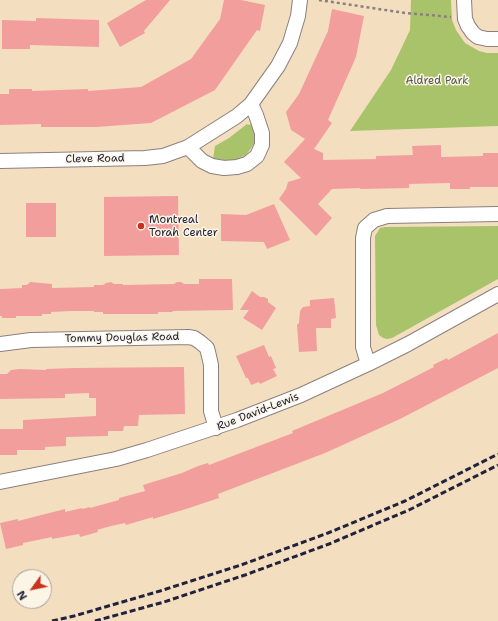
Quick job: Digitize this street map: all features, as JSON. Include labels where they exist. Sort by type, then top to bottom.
[{"type":"street","name":"Cleve Road","points":[[0,160],[145,158],[163,156],[188,147],[232,120],[251,104],[278,66],[290,43],[298,16],[300,0]]},
{"type":"street","points":[[464,0],[465,19],[473,33],[478,37],[498,39]]},
{"type":"street","points":[[188,147],[202,161],[212,166],[224,168],[237,167],[247,164],[257,156],[262,145],[262,133],[251,104]]},
{"type":"street","points":[[368,364],[363,347],[362,238],[365,228],[374,220],[387,216],[498,214]]},
{"type":"street","name":"Rue David-Lewis","points":[[0,482],[116,459],[216,428],[301,395],[368,364],[408,344],[498,294]]},
{"type":"street","name":"Tommy Douglas Road","points":[[0,344],[31,340],[194,338],[206,348],[209,356],[211,365],[211,411],[216,428]]},
{"type":"path","points":[[319,0],[405,13],[453,17]]},
{"type":"green space","name":"Aldred Park","points":[[411,0],[451,0],[452,20],[456,30],[465,43],[479,51],[498,53],[498,126],[350,131],[391,70],[410,30]]},
{"type":"green space","points":[[247,124],[251,124],[254,129],[255,139],[254,144],[246,155],[233,161],[213,159],[215,146],[229,138]]},
{"type":"green space","points":[[498,226],[498,279],[392,338],[387,339],[379,335],[376,325],[375,236],[380,228]]},
{"type":"building","points":[[146,0],[170,0],[144,31],[145,33],[120,47],[107,23]]},
{"type":"building","points":[[224,0],[241,0],[265,5],[260,31],[257,30],[215,90],[151,123],[96,127],[41,127],[41,124],[0,125],[0,94],[9,94],[9,89],[32,89],[32,91],[88,89],[88,91],[141,87],[191,59],[220,19]]},
{"type":"building","points":[[332,9],[364,16],[356,57],[328,120],[332,123],[314,149],[323,153],[323,160],[376,159],[376,156],[413,155],[412,146],[441,145],[441,157],[483,156],[483,153],[498,153],[498,187],[450,189],[450,183],[409,184],[409,188],[332,189],[318,204],[332,218],[316,236],[279,199],[286,189],[288,182],[301,178],[284,162],[305,139],[291,130],[286,112],[299,94],[328,31]]},
{"type":"building","points":[[36,18],[99,20],[99,47],[30,45],[30,49],[2,49],[2,20],[36,21]]},
{"type":"building","name":"Montreal Torah Center","points":[[178,196],[179,255],[104,256],[104,197]]},
{"type":"building","points":[[26,203],[56,203],[56,237],[26,237]]},
{"type":"building","points":[[274,204],[290,240],[267,249],[264,242],[221,241],[221,214],[246,215]]},
{"type":"building","points":[[199,279],[232,279],[233,310],[173,311],[158,312],[158,314],[103,314],[103,312],[94,311],[72,311],[51,312],[51,314],[42,314],[42,316],[16,316],[16,318],[2,318],[2,316],[0,316],[0,289],[22,288],[22,285],[27,285],[30,282],[52,284],[52,288],[94,287],[94,285],[103,285],[111,282],[114,284],[123,285],[174,284],[177,282],[184,284],[199,284]]},
{"type":"building","points":[[252,291],[260,297],[268,299],[268,302],[276,308],[262,330],[243,318],[249,310],[240,310]]},
{"type":"building","points":[[334,298],[336,318],[331,319],[331,328],[316,328],[317,351],[299,352],[297,325],[299,323],[300,311],[303,307],[310,306],[310,300]]},
{"type":"building","points":[[498,333],[498,368],[400,419],[325,453],[218,494],[219,498],[153,519],[153,517],[126,525],[125,523],[111,526],[97,530],[98,532],[80,537],[79,534],[52,539],[52,537],[23,543],[23,545],[6,549],[0,523],[18,519],[18,521],[65,509],[65,512],[82,508],[90,508],[145,491],[143,485],[182,473],[198,466],[208,463],[209,465],[293,433],[292,431],[383,393],[434,367],[433,365],[447,358],[448,360]]},
{"type":"building","points":[[264,345],[269,357],[271,356],[276,368],[273,369],[277,376],[260,384],[259,382],[251,385],[248,378],[246,378],[236,356]]},
{"type":"building","points":[[184,367],[185,414],[139,415],[138,426],[124,426],[123,431],[108,431],[108,436],[66,437],[66,446],[45,447],[45,450],[17,450],[17,455],[0,455],[0,429],[23,429],[23,420],[96,416],[96,398],[89,398],[89,393],[65,394],[65,398],[0,399],[0,374],[7,374],[11,370],[20,369],[46,370],[73,368]]},
{"type":"railway","points":[[52,621],[160,591],[241,565],[328,533],[405,501],[498,454]]},
{"type":"railway","points":[[95,621],[164,602],[245,575],[329,544],[409,510],[498,465]]},
{"type":"place","name":"Montreal Torah Center","points":[[141,226]]}]
